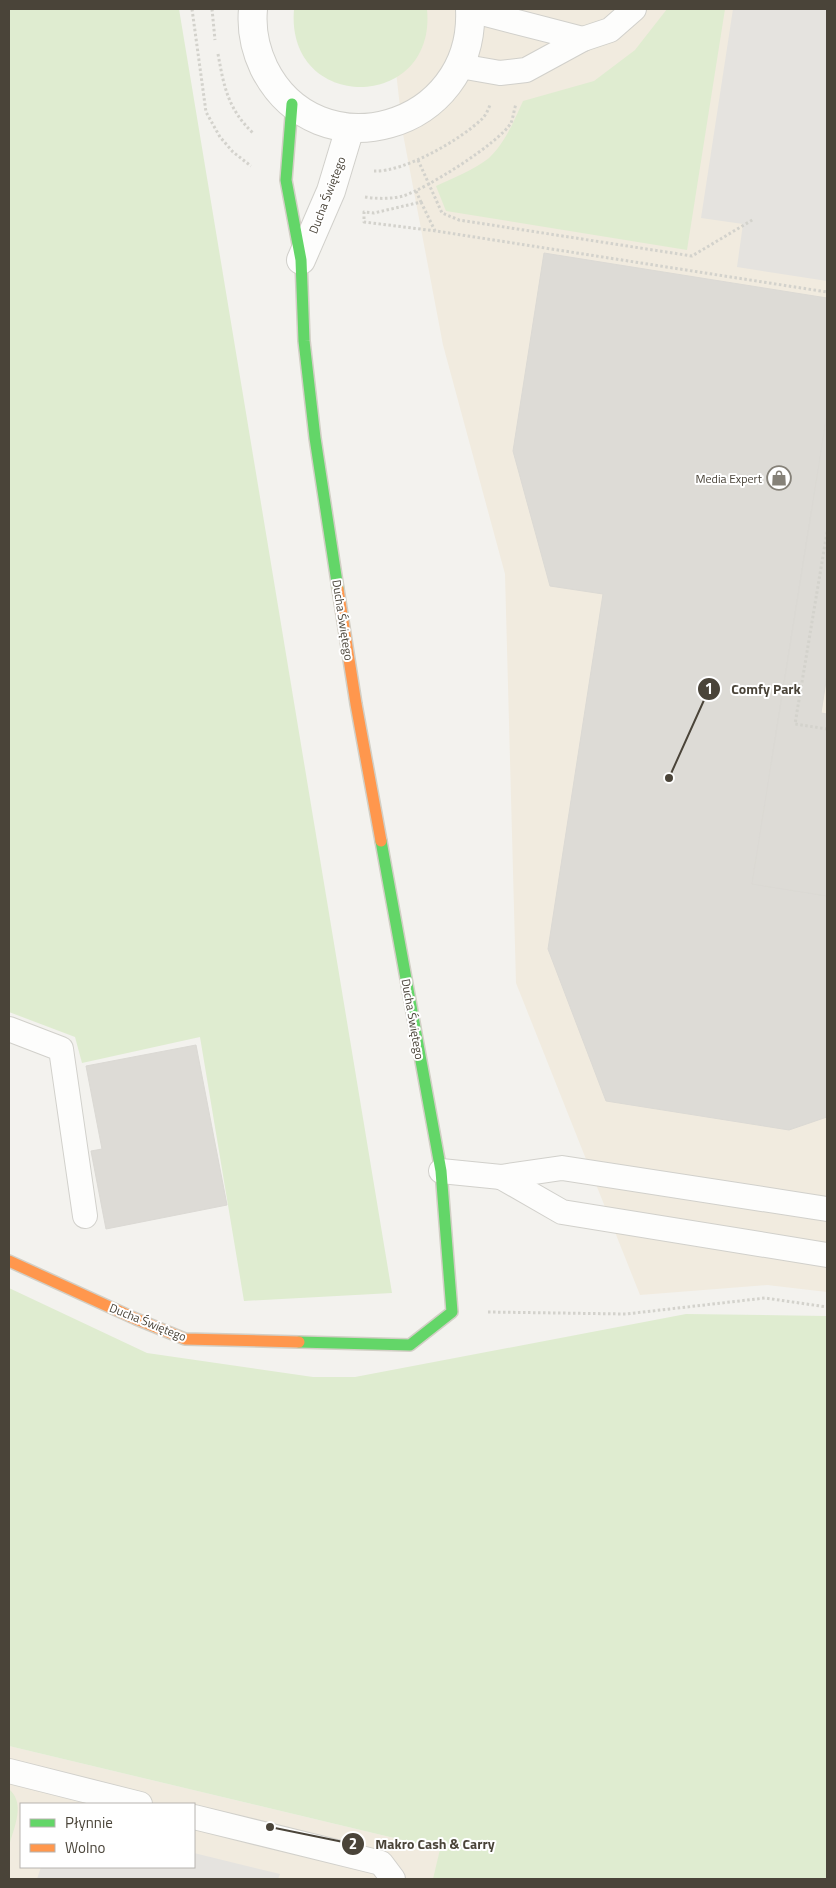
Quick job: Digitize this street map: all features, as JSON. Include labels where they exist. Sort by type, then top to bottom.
[{"type":"street","points":[[253,9],[252,21],[256,52],[270,80],[292,104],[319,120],[350,128],[383,126],[415,114],[441,93],[460,66],[468,38],[470,10]]},
{"type":"street","name":"Ducha Świętego","points":[[9,1261],[136,1319],[185,1339],[410,1345],[452,1312],[441,1171],[356,704],[319,468],[304,341],[301,260],[286,180],[292,104]]},
{"type":"street","name":"Ducha Świętego","points":[[301,260],[332,191],[350,128]]},
{"type":"lane","points":[[460,66],[500,73],[526,70],[583,40],[610,30],[634,9]]},
{"type":"lane","points":[[470,10],[583,40]]},
{"type":"lane","points":[[9,1029],[61,1049],[85,1216]]},
{"type":"lane","points":[[441,1171],[501,1177],[562,1168],[827,1210]]},
{"type":"lane","points":[[501,1177],[562,1212],[827,1255]]},
{"type":"lane","points":[[9,1771],[136,1803]]},
{"type":"lane","points":[[195,1817],[381,1863],[393,1879]]},
{"type":"path","points":[[418,160],[442,213],[459,220],[692,256],[754,219]]},
{"type":"path","points":[[416,191],[436,231]]},
{"type":"path","points":[[421,202],[374,213],[364,212],[364,222],[436,231],[827,292]]},
{"type":"path","points":[[827,532],[796,724],[827,729]]},
{"type":"path","points":[[452,1312],[626,1314],[765,1298],[827,1308]]},
{"type":"shaded area","points":[[389,9],[827,9],[827,1292],[767,1285],[640,1295],[516,983],[505,574],[443,345],[403,134]]},
{"type":"shaded area","points":[[733,9],[827,9],[827,281],[737,267],[743,224],[701,218]]},
{"type":"shaded area","points":[[9,1746],[440,1849],[434,1879],[9,1879]]},
{"type":"shaded area","points":[[195,1853],[280,1874],[278,1879],[37,1879],[41,1868],[195,1868]]},
{"type":"green space","points":[[9,9],[179,9],[392,1293],[244,1301],[200,1037],[82,1063],[75,1037],[9,1012]]},
{"type":"green space","points":[[294,9],[427,9],[424,43],[409,67],[387,82],[361,87],[335,82],[312,68],[298,43]]},
{"type":"green space","points":[[667,9],[725,9],[687,250],[446,211],[436,186],[470,170],[489,158],[513,124],[523,101],[594,81],[635,50]]},
{"type":"green space","points":[[9,1288],[147,1353],[313,1377],[355,1377],[686,1314],[827,1316],[827,1879],[433,1879],[440,1849],[9,1746]]},
{"type":"green space","points":[[9,1789],[14,1795],[18,1809],[16,1824],[9,1846]]},
{"type":"building","points":[[544,253],[827,298],[827,414],[752,884],[827,896],[827,1117],[789,1130],[606,1101],[548,949],[603,594],[550,586],[513,451]]},
{"type":"building","points":[[827,414],[827,675],[821,713],[827,714],[827,896],[752,884]]},
{"type":"building","points":[[196,1045],[227,1205],[106,1229],[91,1151],[102,1149],[86,1066]]},
{"type":"traffic: fast","points":[[292,104],[286,180],[301,260],[304,341],[315,438],[338,589]]},
{"type":"traffic: fast","points":[[299,1342],[410,1345],[452,1312],[441,1171],[381,841]]},
{"type":"traffic: slow","points":[[338,589],[356,704],[381,841]]},
{"type":"traffic: slow","points":[[9,1261],[136,1319],[185,1339],[299,1342]]},
{"type":"place","name":"Media Expert","points":[[779,478]]},
{"type":"place","name":"Comfy Park","points":[[669,778]]},
{"type":"place","name":"Makro Cash & Carry","points":[[270,1827]]}]
